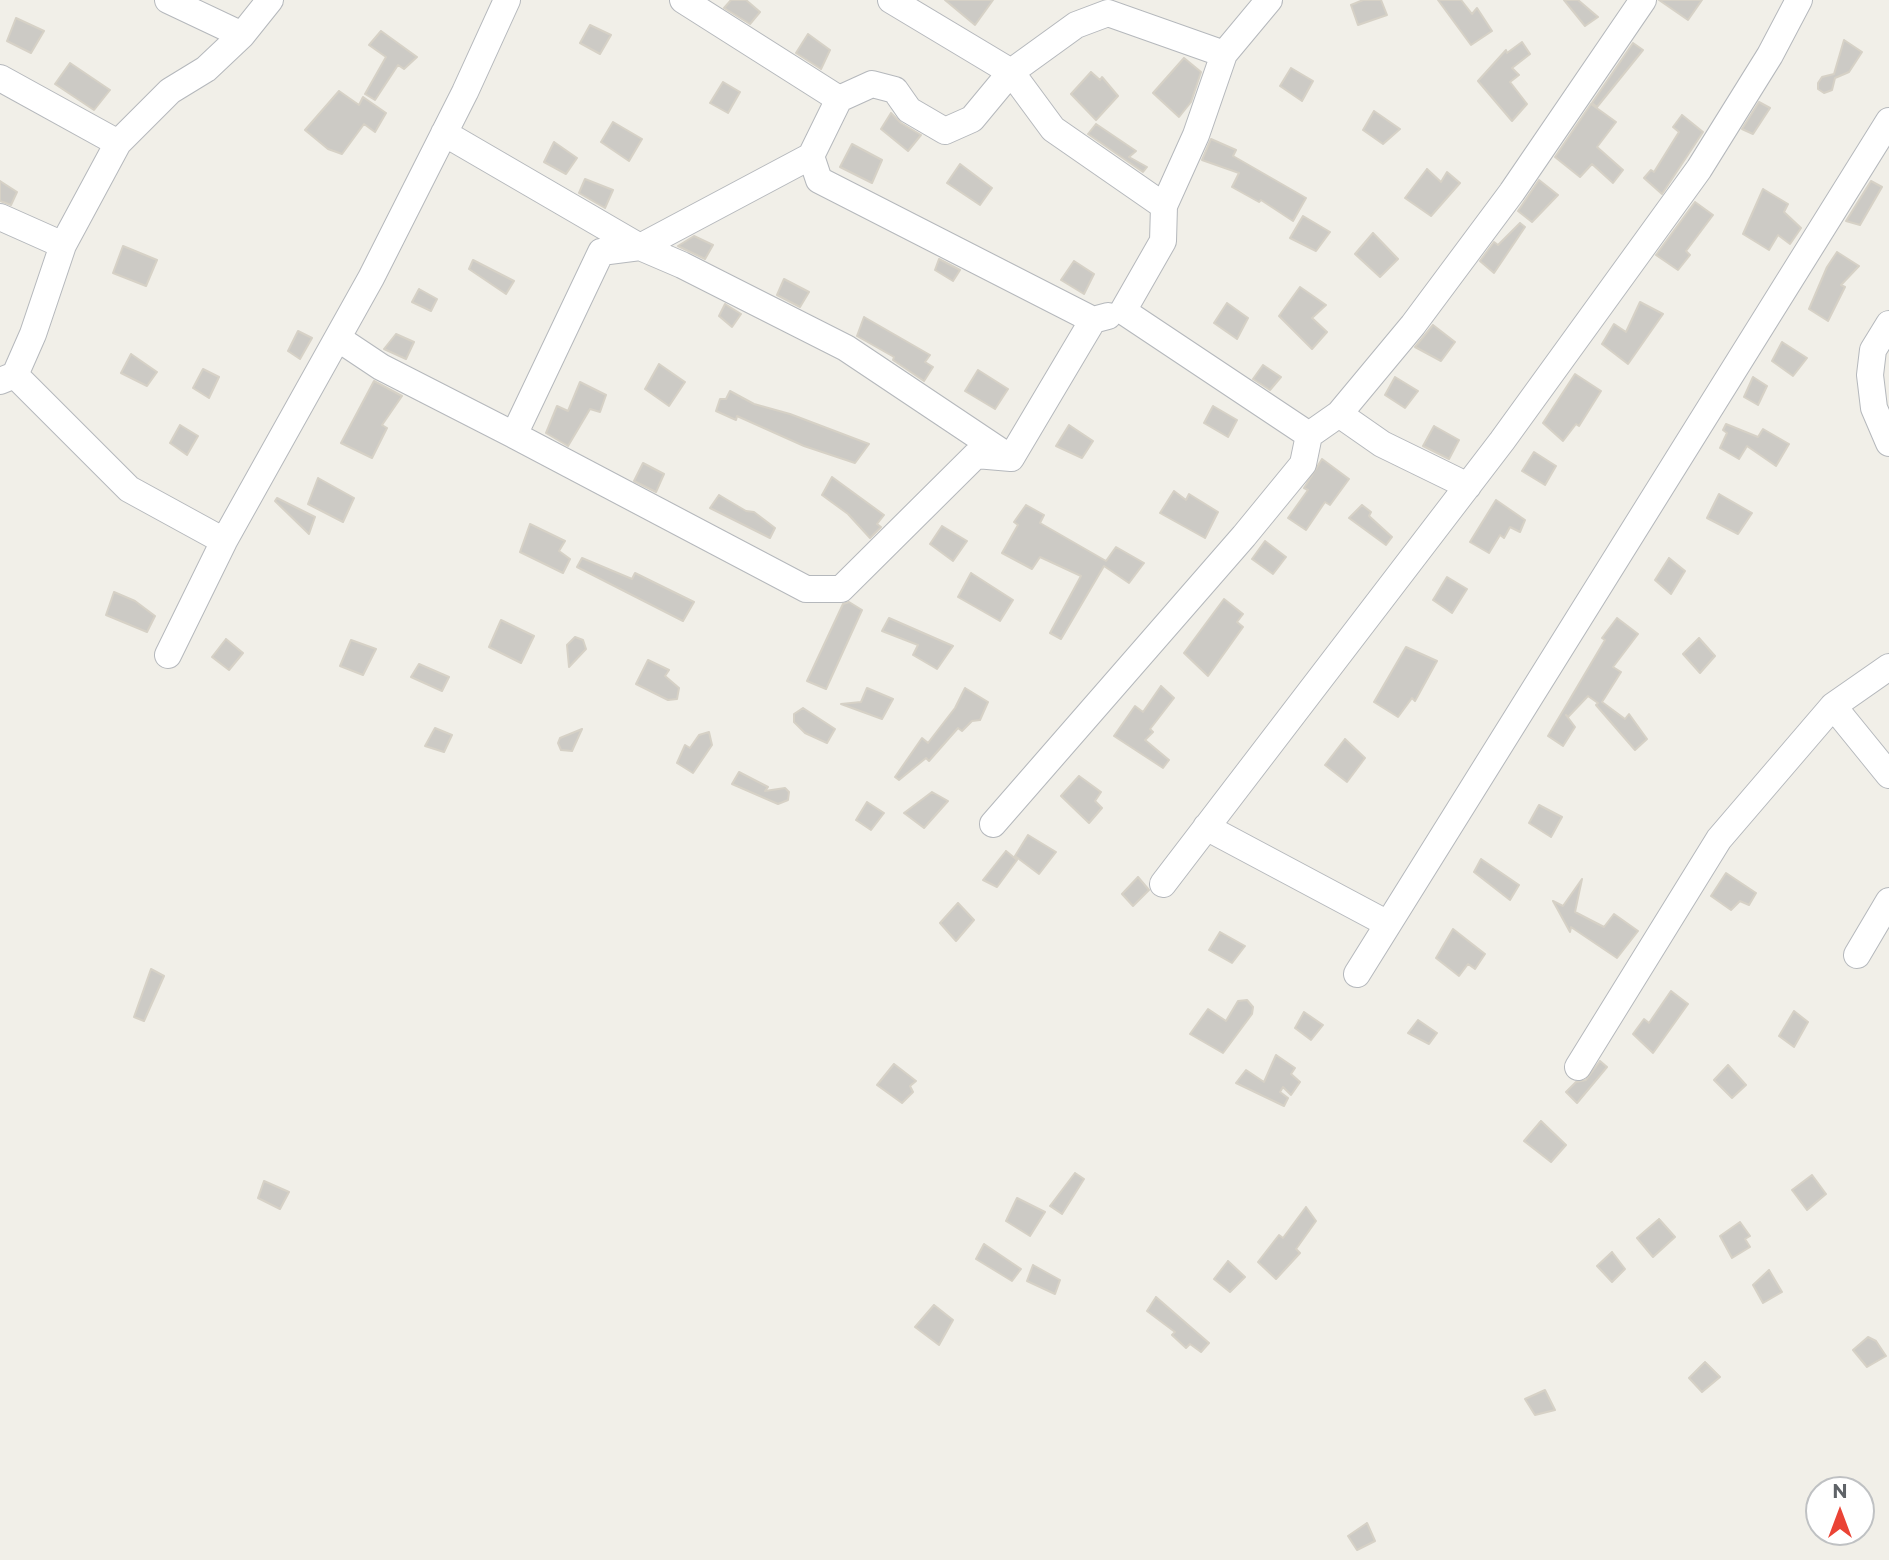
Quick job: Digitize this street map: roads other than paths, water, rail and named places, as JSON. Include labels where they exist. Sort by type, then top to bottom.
[{"type":"street","points":[[169,0],[242,35]]},
{"type":"street","points":[[224,541],[129,489],[7,378],[33,334],[63,245],[118,143],[170,91],[206,69],[242,35],[270,0]]},
{"type":"street","points":[[168,655],[224,541],[339,339],[444,133],[507,0]]},
{"type":"street","points":[[682,0],[839,99]]},
{"type":"street","points":[[891,0],[1011,72],[1053,129],[1164,206]]},
{"type":"street","points":[[1011,458],[1093,320],[1123,311],[1163,241],[1164,206],[1196,135],[1224,54],[1269,0]]},
{"type":"street","points":[[993,824],[1244,536],[1303,464],[1309,435],[1339,414],[1413,325],[1512,192],[1643,0]]},
{"type":"street","points":[[1163,884],[1468,486],[1699,169],[1769,55],[1799,0]]},
{"type":"street","points":[[514,435],[601,252],[640,247],[811,156],[839,99],[872,84],[895,90],[908,110],[945,131],[972,119],[1011,72],[1076,25],[1108,13],[1224,54]]},
{"type":"street","points":[[0,78],[118,143]]},
{"type":"street","points":[[1357,974],[1889,121]]},
{"type":"street","points":[[444,133],[640,247],[682,265],[846,348],[1011,458]]},
{"type":"street","points":[[811,156],[819,180],[1093,320]]},
{"type":"street","points":[[0,217],[63,245]]},
{"type":"street","points":[[1123,311],[1309,435]]},
{"type":"street","points":[[1889,324],[1873,350],[1870,375],[1874,408],[1889,443]]},
{"type":"street","points":[[339,339],[381,367],[806,589],[841,589],[976,456],[1011,458]]},
{"type":"street","points":[[1339,414],[1382,444],[1468,486]]},
{"type":"street","points":[[1578,1067],[1720,839],[1833,706],[1889,667]]},
{"type":"street","points":[[1833,706],[1889,775]]},
{"type":"street","points":[[1206,827],[1388,924]]},
{"type":"street","points":[[1857,955],[1889,901]]}]
